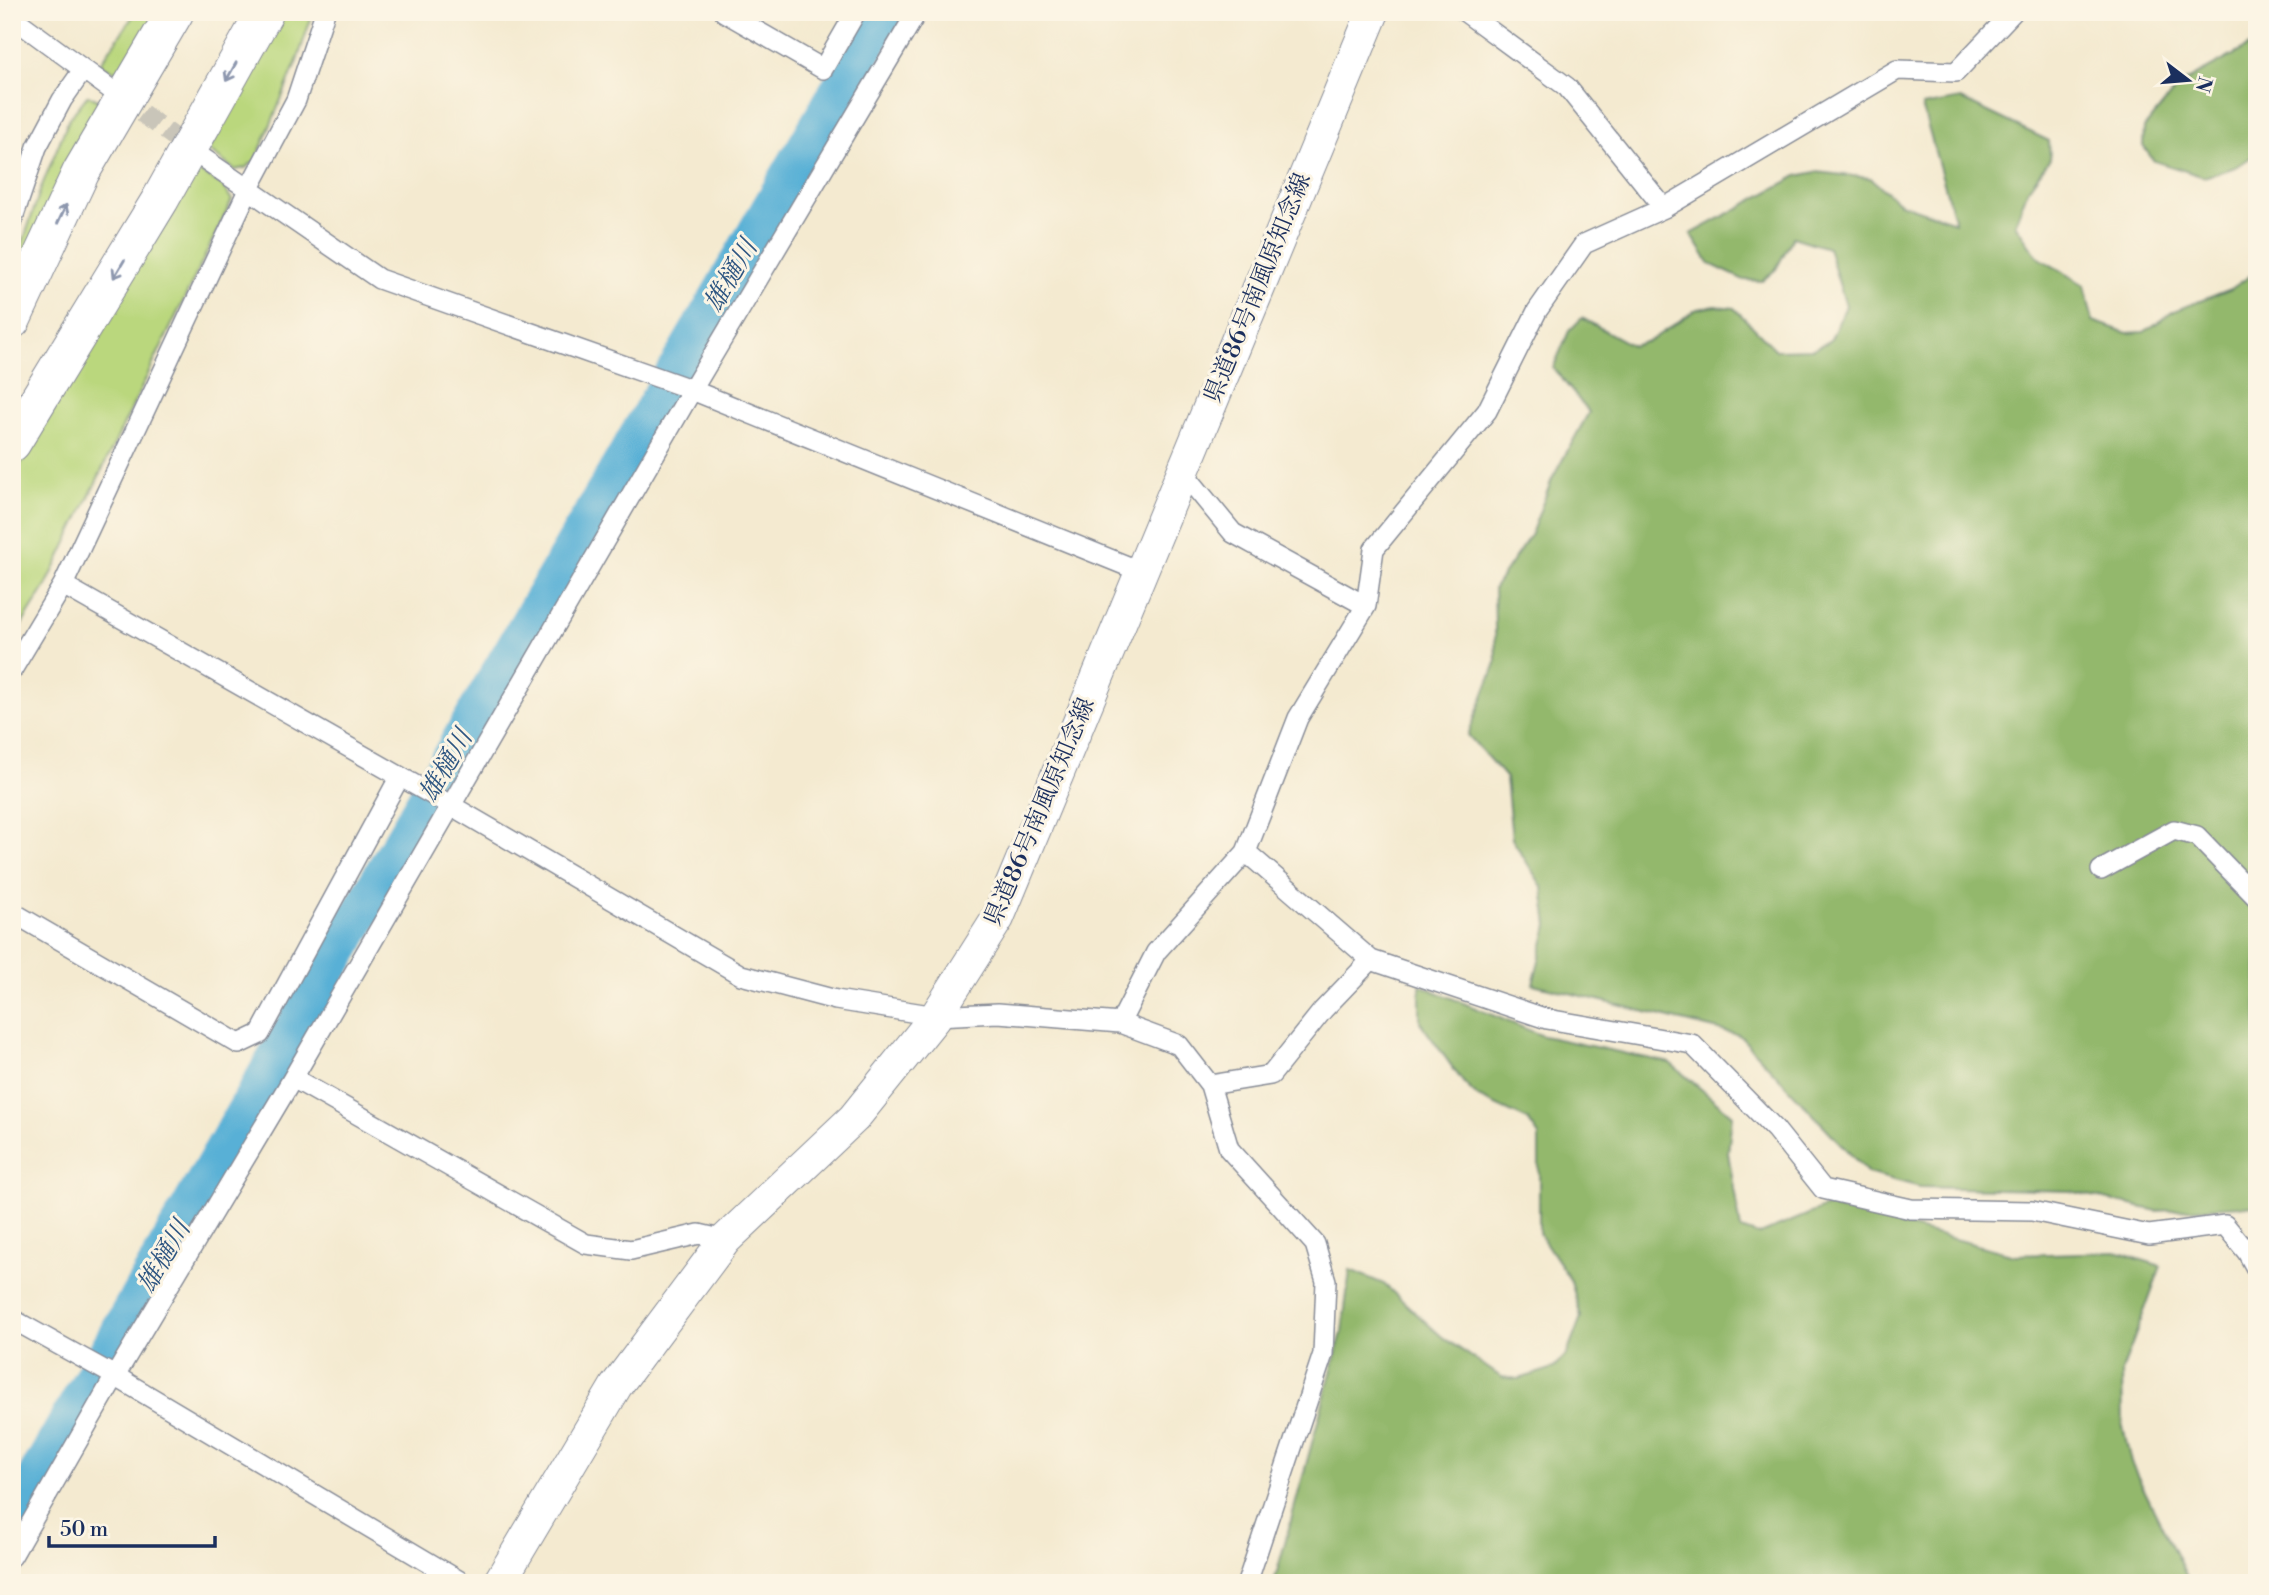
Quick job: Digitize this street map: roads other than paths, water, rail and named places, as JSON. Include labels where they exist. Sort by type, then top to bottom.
[{"type":"highway","points":[[12,320],[81,172],[175,12]]},
{"type":"highway","points":[[12,443],[160,200],[265,12]]},
{"type":"main road","name":"県道86号南風原知念線","points":[[499,1583],[616,1386],[725,1240],[854,1118],[936,1016],[998,918],[1373,12]]},
{"type":"street","points":[[12,670],[64,585],[249,188],[296,100],[325,12]]},
{"type":"street","points":[[724,12],[822,69],[856,12]]},
{"type":"street","points":[[12,1556],[111,1374],[293,1078],[452,806],[687,388],[917,12]]},
{"type":"street","points":[[1465,12],[1567,87],[1664,208]]},
{"type":"street","points":[[1120,1023],[1156,952],[1246,852],[1298,718],[1366,606],[1374,549],[1487,411],[1537,311],[1584,244],[1664,208],[1897,69],[1956,72],[2013,12]]},
{"type":"street","points":[[12,17],[113,91]]},
{"type":"street","points":[[12,221],[37,147],[62,100],[83,70]]},
{"type":"street","points":[[200,156],[379,279],[687,388],[1142,572]]},
{"type":"street","points":[[1182,471],[1233,533],[1366,606]]},
{"type":"street","points":[[64,585],[452,806],[741,975],[836,1000],[936,1016],[998,1013],[1120,1023],[1179,1045],[1210,1085],[1230,1149],[1315,1244],[1326,1281],[1323,1354],[1247,1583]]},
{"type":"street","points":[[12,912],[239,1044],[260,1034],[400,778]]},
{"type":"street","points":[[2101,870],[2174,830],[2197,836],[2257,898]]},
{"type":"street","points":[[1246,852],[1371,960],[1548,1019],[1692,1044],[1775,1129],[1823,1189],[1911,1209],[2032,1210],[2149,1235],[2225,1225],[2247,1252],[2257,1270]]},
{"type":"street","points":[[1210,1085],[1271,1075],[1323,1010],[1371,960]]},
{"type":"street","points":[[293,1078],[586,1244],[631,1250],[699,1234],[725,1240]]},
{"type":"street","points":[[12,1319],[111,1374],[463,1583]]},
{"type":"waterway","name":"雄樋川","points":[[12,1522],[337,955],[885,12]]},
{"type":"tunnel","points":[[119,96],[193,151]]}]
